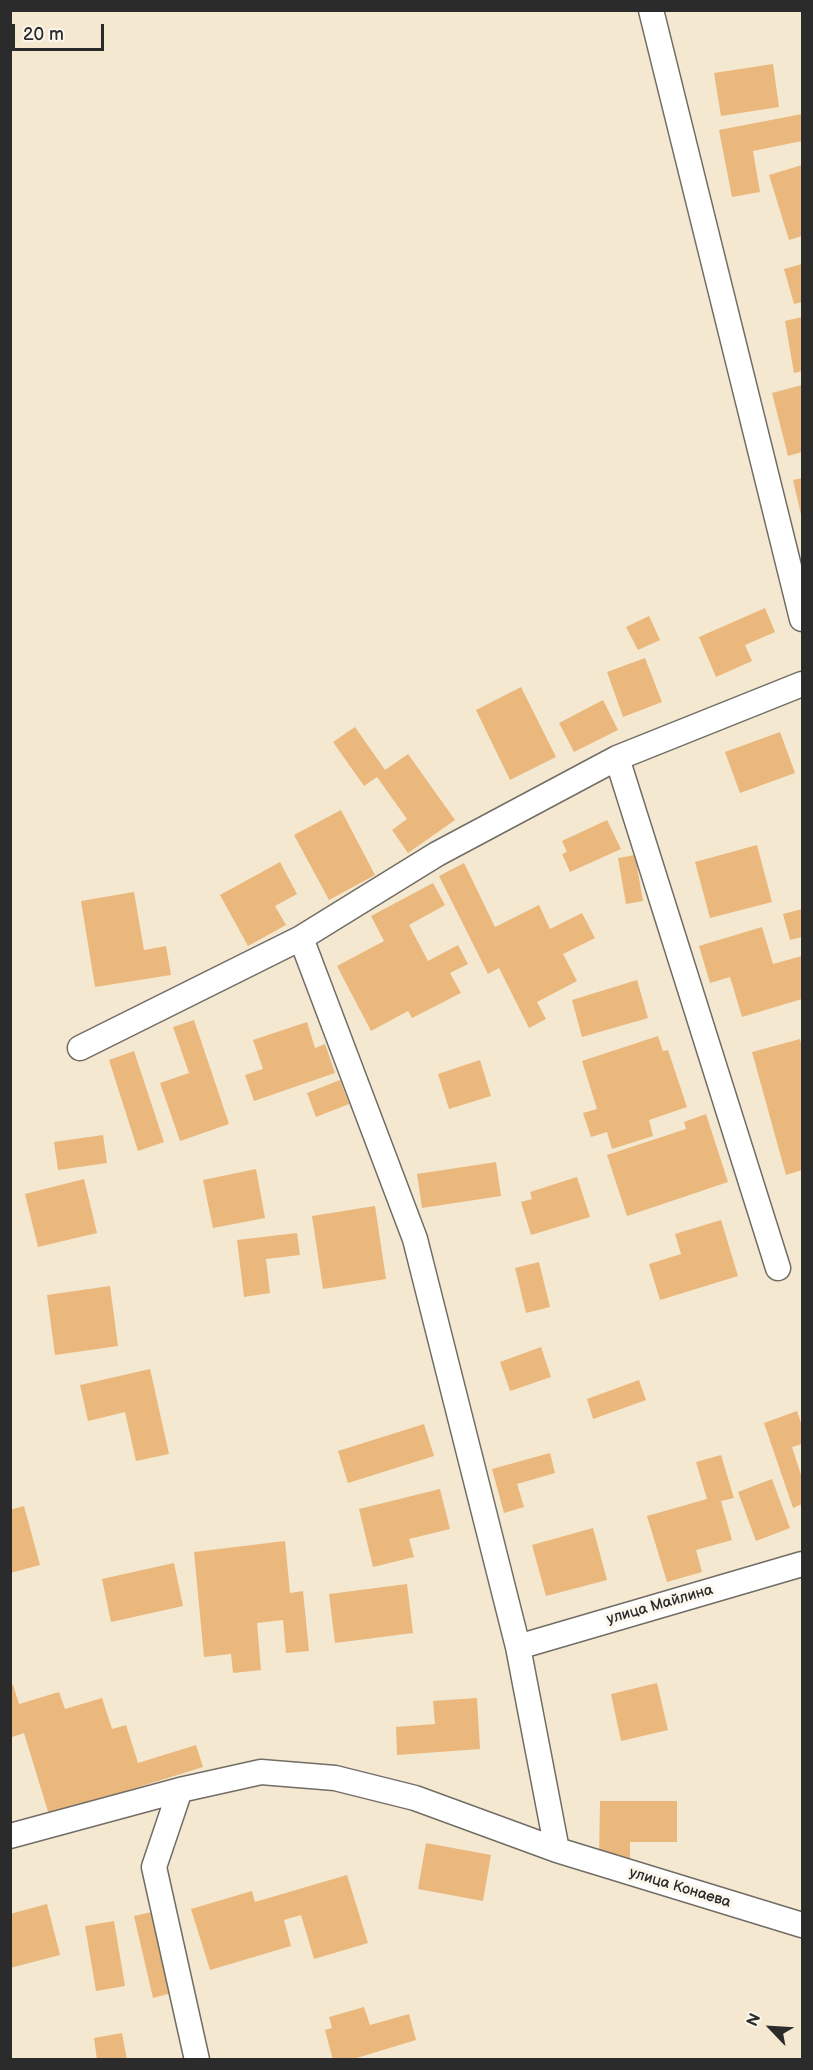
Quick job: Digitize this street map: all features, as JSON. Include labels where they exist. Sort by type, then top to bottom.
[{"type":"street","points":[[651,10],[802,619]]},
{"type":"street","points":[[80,1048],[301,938],[437,854],[617,758],[802,684]]},
{"type":"street","points":[[617,758],[778,1268]]},
{"type":"street","points":[[301,938],[415,1239],[518,1647],[557,1850]]},
{"type":"street","name":"улица Майлина","points":[[518,1647],[802,1564]]},
{"type":"street","name":"улица Конаева","points":[[10,1836],[180,1790],[261,1772],[335,1778],[415,1798],[557,1850],[802,1925]]},
{"type":"street","points":[[180,1790],[154,1868],[197,2060]]},
{"type":"building","points":[[773,64],[779,107],[721,116],[714,73]]},
{"type":"building","points":[[802,114],[802,141],[753,151],[760,192],[732,197],[719,130]]},
{"type":"building","points":[[802,165],[802,236],[789,240],[769,175]]},
{"type":"building","points":[[802,264],[802,302],[794,304],[784,269]]},
{"type":"building","points":[[802,317],[802,371],[794,373],[785,321]]},
{"type":"building","points":[[802,385],[802,452],[788,456],[772,393]]},
{"type":"building","points":[[802,478],[802,519],[793,480]]},
{"type":"building","points":[[765,608],[775,632],[745,645],[752,661],[716,677],[699,637]]},
{"type":"building","points":[[649,616],[660,640],[638,650],[626,627]]},
{"type":"building","points":[[645,658],[662,702],[623,717],[607,672]]},
{"type":"building","points":[[521,687],[556,757],[510,780],[476,710]]},
{"type":"building","points":[[603,700],[618,730],[574,752],[559,723]]},
{"type":"building","points":[[355,727],[385,770],[408,754],[455,820],[408,853],[392,830],[407,819],[377,777],[364,786],[333,742]]},
{"type":"building","points":[[780,732],[795,773],[740,793],[725,752]]},
{"type":"building","points":[[341,810],[375,875],[329,900],[294,835]]},
{"type":"building","points":[[607,820],[621,849],[570,872],[562,854],[567,852],[562,841]]},
{"type":"building","points":[[757,845],[772,902],[710,918],[695,862]]},
{"type":"building","points":[[635,855],[643,901],[626,904],[618,858]]},
{"type":"building","points":[[280,862],[297,894],[275,906],[286,925],[248,946],[220,895]]},
{"type":"building","points":[[464,863],[495,927],[539,905],[550,929],[582,913],[595,938],[563,954],[577,981],[537,1002],[546,1019],[529,1028],[499,968],[488,974],[439,876]]},
{"type":"building","points":[[433,883],[445,905],[409,925],[428,961],[458,945],[468,964],[450,973],[461,993],[412,1018],[408,1011],[371,1031],[337,966],[384,941],[371,916]]},
{"type":"building","points":[[134,892],[144,950],[166,946],[171,975],[95,987],[81,901]]},
{"type":"building","points":[[802,909],[802,937],[790,940],[783,914]]},
{"type":"building","points":[[762,927],[773,964],[802,956],[802,999],[742,1017],[730,977],[710,983],[699,946]]},
{"type":"building","points":[[637,980],[648,1018],[582,1037],[572,1000]]},
{"type":"building","points":[[194,1020],[229,1124],[180,1141],[160,1083],[189,1073],[173,1027]]},
{"type":"building","points":[[307,1022],[315,1048],[325,1044],[335,1073],[254,1101],[245,1075],[263,1069],[253,1040]]},
{"type":"building","points":[[658,1036],[663,1051],[668,1050],[687,1107],[649,1120],[653,1136],[612,1149],[607,1132],[591,1137],[583,1113],[597,1109],[582,1061]]},
{"type":"building","points":[[800,1039],[802,1046],[802,1170],[786,1175],[752,1052]]},
{"type":"building","points":[[134,1051],[164,1142],[138,1151],[109,1060]]},
{"type":"building","points":[[480,1060],[491,1096],[449,1109],[438,1074]]},
{"type":"building","points":[[340,1080],[349,1104],[316,1117],[307,1093]]},
{"type":"building","points":[[706,1114],[728,1182],[627,1216],[607,1155],[686,1129],[684,1122]]},
{"type":"building","points":[[103,1135],[107,1163],[58,1170],[54,1142]]},
{"type":"building","points":[[496,1162],[501,1196],[422,1208],[417,1174]]},
{"type":"building","points":[[256,1169],[265,1218],[213,1228],[203,1180]]},
{"type":"building","points":[[577,1177],[590,1217],[531,1235],[521,1202],[532,1199],[530,1192]]},
{"type":"building","points":[[84,1179],[97,1233],[38,1247],[25,1194]]},
{"type":"building","points":[[375,1206],[386,1279],[323,1289],[312,1216]]},
{"type":"building","points":[[721,1220],[738,1276],[660,1300],[649,1264],[681,1254],[675,1234]]},
{"type":"building","points":[[297,1233],[300,1255],[266,1259],[270,1293],[244,1297],[237,1240]]},
{"type":"building","points":[[539,1262],[550,1307],[526,1313],[515,1268]]},
{"type":"building","points":[[110,1286],[118,1346],[55,1355],[47,1295]]},
{"type":"building","points":[[541,1347],[551,1377],[510,1391],[500,1362]]},
{"type":"building","points":[[150,1369],[169,1454],[136,1461],[125,1412],[88,1421],[80,1385]]},
{"type":"building","points":[[639,1380],[646,1400],[593,1419],[587,1399]]},
{"type":"building","points":[[797,1411],[802,1426],[802,1444],[792,1447],[802,1478],[802,1504],[793,1508],[764,1423]]},
{"type":"building","points":[[424,1424],[434,1456],[348,1483],[338,1451]]},
{"type":"building","points":[[550,1453],[555,1473],[517,1484],[524,1507],[504,1513],[492,1469]]},
{"type":"building","points":[[721,1455],[734,1498],[721,1501],[732,1540],[696,1550],[702,1572],[667,1582],[647,1516],[707,1499],[696,1462]]},
{"type":"building","points":[[772,1479],[790,1528],[756,1541],[738,1492]]},
{"type":"building","points":[[440,1489],[450,1529],[409,1539],[414,1557],[373,1567],[359,1509]]},
{"type":"building","points":[[24,1506],[40,1565],[10,1573],[10,1510]]},
{"type":"building","points":[[593,1528],[607,1580],[546,1596],[532,1545]]},
{"type":"building","points":[[285,1541],[290,1593],[303,1591],[309,1651],[286,1653],[283,1620],[257,1623],[261,1670],[233,1673],[231,1654],[204,1657],[194,1552]]},
{"type":"building","points":[[174,1563],[183,1606],[111,1622],[102,1579]]},
{"type":"building","points":[[407,1584],[413,1633],[335,1643],[329,1594]]},
{"type":"building","points":[[657,1683],[668,1730],[621,1741],[611,1694]]},
{"type":"building","points":[[13,1685],[19,1704],[59,1692],[65,1709],[102,1698],[112,1729],[126,1725],[138,1763],[196,1745],[203,1767],[49,1815],[24,1733],[12,1737],[10,1731],[10,1686]]},
{"type":"building","points":[[477,1698],[480,1749],[397,1755],[396,1727],[435,1724],[433,1701]]},
{"type":"building","points":[[600,1801],[677,1801],[677,1842],[630,1842],[630,1859],[599,1859]]},
{"type":"building","points":[[426,1843],[491,1855],[483,1901],[418,1889]]},
{"type":"building","points":[[347,1875],[368,1943],[314,1959],[301,1915],[284,1920],[291,1946],[210,1970],[191,1909],[252,1891],[255,1902]]},
{"type":"building","points":[[47,1904],[60,1955],[10,1968],[10,1914]]},
{"type":"building","points":[[156,1911],[175,1992],[153,1998],[134,1916]]},
{"type":"building","points":[[114,1921],[125,1986],[96,1991],[85,1926]]},
{"type":"building","points":[[364,2007],[370,2025],[409,2014],[416,2040],[350,2060],[333,2060],[325,2030],[332,2028],[329,2017]]},
{"type":"building","points":[[122,2033],[127,2060],[97,2060],[94,2038]]}]
